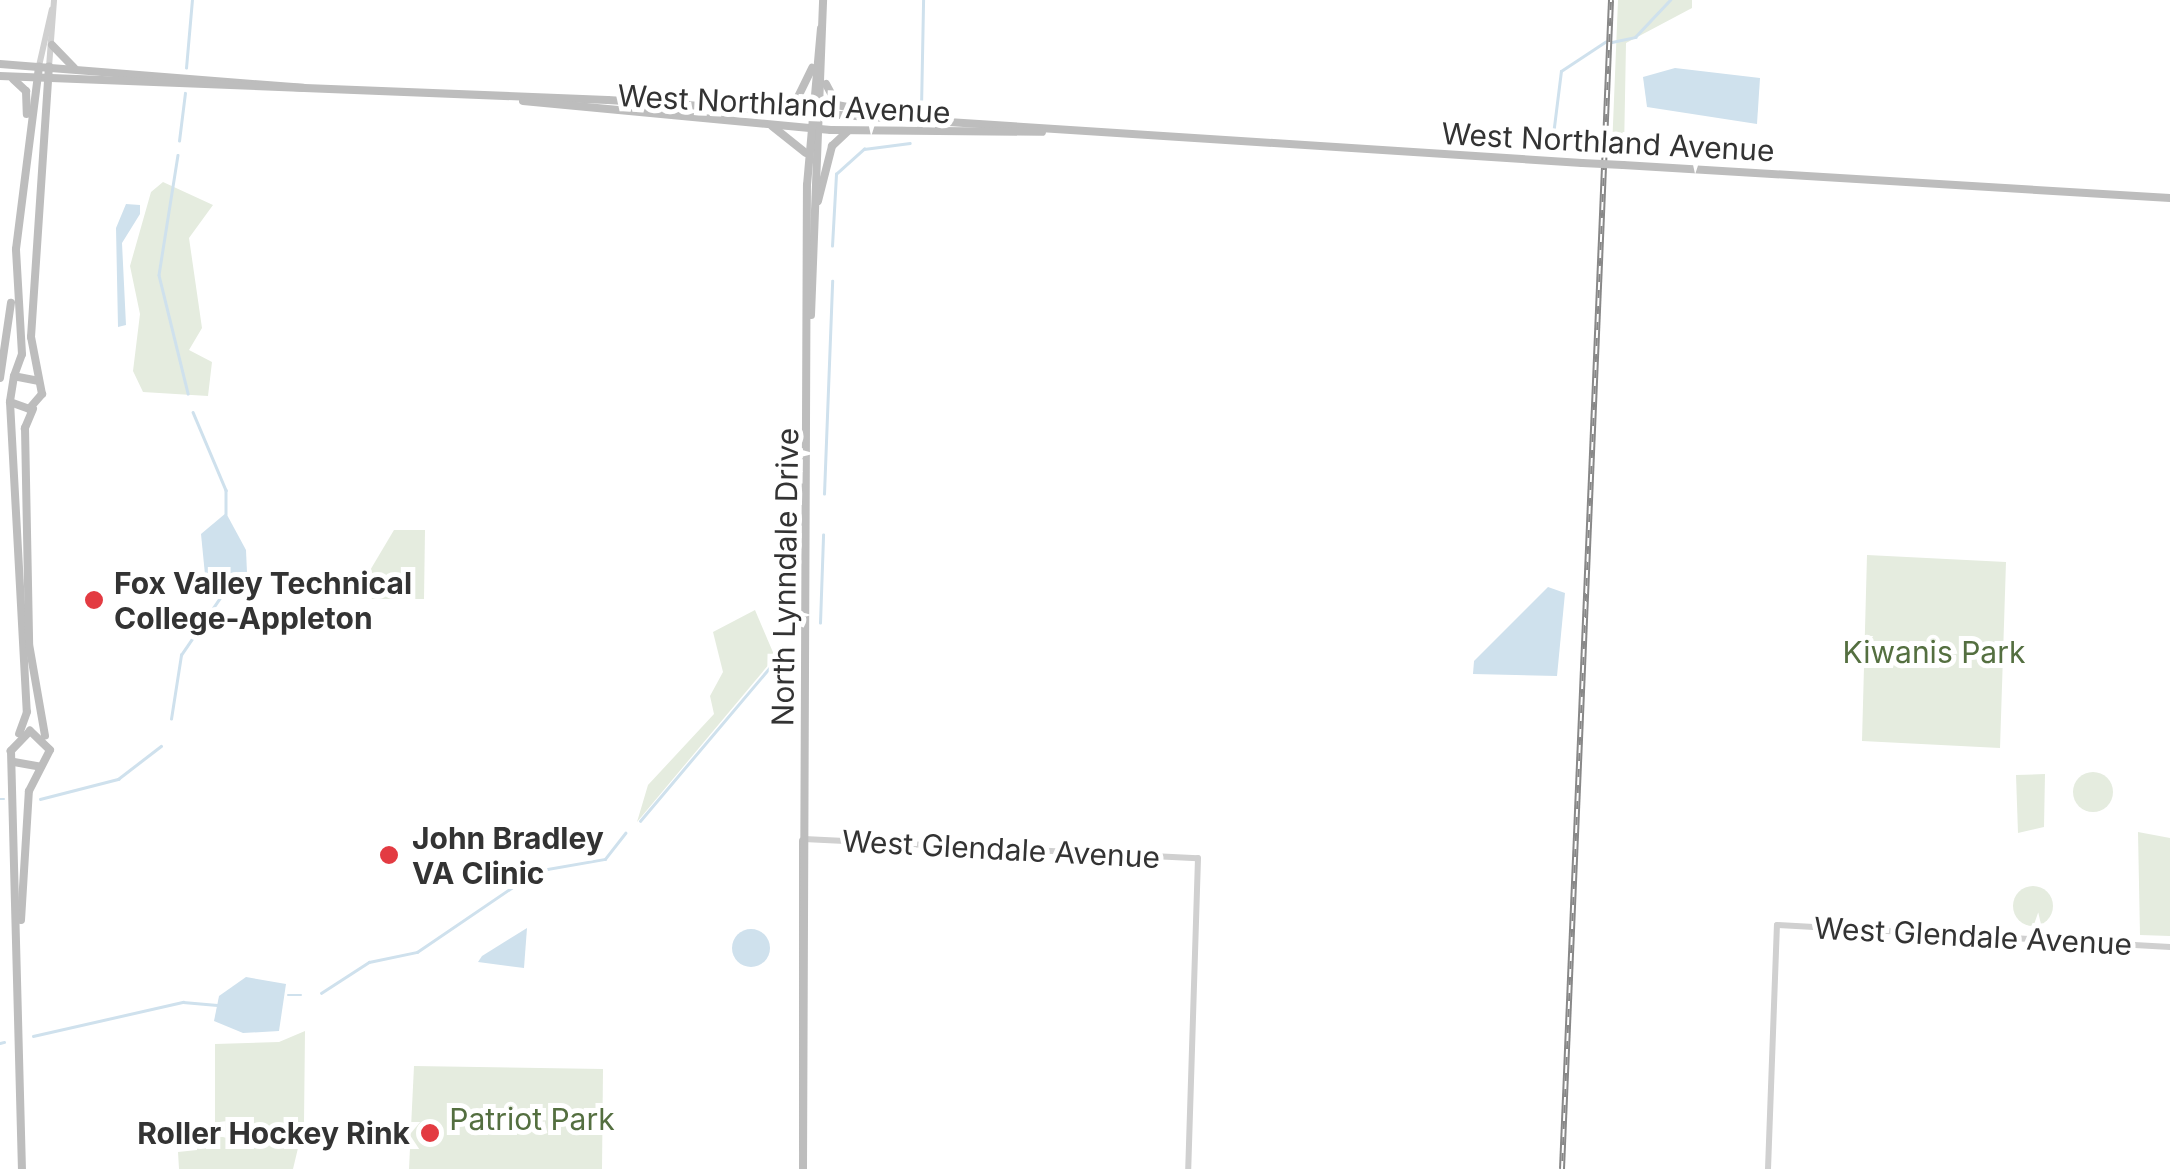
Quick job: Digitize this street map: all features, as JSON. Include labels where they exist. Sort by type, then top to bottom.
[{"type":"main road","name":"North Lynndale Drive","points":[[811,315],[823,80],[823,0]]},
{"type":"main road","name":"North Lynndale Drive","points":[[803,1169],[811,315],[807,157],[812,68],[821,29]]},
{"type":"main road","points":[[52,45],[74,68]]},
{"type":"main road","name":"West Northland Avenue","points":[[0,64],[304,88]]},
{"type":"main road","points":[[0,378],[13,294],[30,121],[44,66]]},
{"type":"main road","points":[[768,109],[796,101],[812,68]]},
{"type":"main road","points":[[5,76],[26,91],[30,121]]},
{"type":"main road","name":"West Northland Avenue","points":[[5,76],[768,109],[1042,132],[2170,198]]},
{"type":"main road","points":[[21,920],[28,796],[41,766],[46,740],[30,644],[25,428],[35,406],[39,381],[30,337],[42,78]]},
{"type":"main road","points":[[823,80],[841,108],[899,118]]},
{"type":"main road","name":"West Northland Avenue","points":[[523,101],[849,131],[1042,132]]},
{"type":"main road","points":[[772,126],[807,157]]},
{"type":"main road","points":[[818,201],[832,146],[849,131]]},
{"type":"main road","points":[[13,294],[22,354],[10,402],[27,706],[14,762],[21,920],[22,1169]]},
{"type":"main road","points":[[14,376],[39,381]]},
{"type":"main road","points":[[10,402],[35,406]]},
{"type":"main road","points":[[19,735],[46,740]]},
{"type":"main road","points":[[14,762],[41,766]]},
{"type":"street","points":[[44,66],[52,45],[53,4]]},
{"type":"street","points":[[44,66],[53,4]]},
{"type":"street","name":"West Glendale Avenue","points":[[804,840],[1198,858],[1188,1169]]},
{"type":"street","name":"West Glendale Avenue","points":[[1768,1169],[1777,925],[2170,946]]},
{"type":"green space","points":[[1618,0],[1692,0],[1692,8],[1626,43],[1624,151],[1612,149]]},
{"type":"green space","points":[[163,182],[213,205],[189,238],[202,328],[189,350],[212,362],[208,396],[143,392],[133,371],[140,314],[130,266],[151,192]]},
{"type":"green space","points":[[394,530],[425,530],[424,599],[353,599]]},
{"type":"green space","name":"Kiwanis Park","points":[[1867,555],[2006,562],[2000,748],[1862,741]]},
{"type":"green space","points":[[755,610],[775,657],[637,822],[648,785],[714,714],[710,696],[723,672],[713,632]]},
{"type":"green space","points":[[2093,772],[2107,778],[2113,792],[2107,806],[2093,812],[2079,806],[2073,792],[2079,778]]},
{"type":"green space","points":[[2045,774],[2044,827],[2018,833],[2016,775]]},
{"type":"green space","points":[[2138,832],[2170,838],[2170,936],[2140,935]]},
{"type":"green space","points":[[2033,886],[2047,892],[2053,906],[2047,920],[2033,926],[2019,920],[2013,906],[2019,892]]},
{"type":"green space","points":[[305,1031],[304,1123],[293,1169],[179,1169],[178,1152],[197,1150],[197,1125],[215,1124],[215,1044],[279,1042]]},
{"type":"green space","name":"Patriot Park","points":[[414,1066],[603,1069],[602,1169],[409,1169]]},
{"type":"water","points":[[1675,68],[1760,78],[1757,124],[1647,107],[1643,77]]},
{"type":"water","points":[[126,204],[140,205],[140,214],[122,243],[126,325],[118,327],[116,228]]},
{"type":"water","points":[[226,513],[246,550],[247,573],[207,595],[201,534]]},
{"type":"water","points":[[1548,587],[1565,593],[1557,676],[1473,674],[1474,661]]},
{"type":"water","points":[[527,928],[524,968],[478,962],[482,956]]},
{"type":"water","points":[[751,929],[764,935],[770,948],[764,961],[751,967],[738,961],[732,948],[738,935]]},
{"type":"water","points":[[246,977],[286,984],[279,1031],[243,1033],[214,1021],[219,996]]},
{"type":"waterway","points":[[186,68],[192,0]]},
{"type":"waterway","points":[[921,109],[923,0]]},
{"type":"waterway","points":[[1612,42],[1635,37],[1670,0]]},
{"type":"waterway","points":[[1553,135],[1561,71],[1605,42]]},
{"type":"waterway","points":[[179,141],[185,93]]},
{"type":"waterway","points":[[832,246],[836,174],[864,149],[910,143]]},
{"type":"waterway","points":[[178,155],[159,275],[188,393]]},
{"type":"waterway","points":[[824,494],[832,281]]},
{"type":"waterway","points":[[193,412],[226,490],[226,514]]},
{"type":"waterway","points":[[820,623],[823,535]]},
{"type":"waterway","points":[[171,719],[181,655],[224,592]]},
{"type":"waterway","points":[[640,821],[787,647]]},
{"type":"waterway","points":[[40,799],[118,779],[161,746]]},
{"type":"waterway","points":[[321,993],[369,962],[417,952],[536,871],[605,859],[625,833]]},
{"type":"waterway","points":[[288,995],[301,995]]},
{"type":"waterway","points":[[33,1036],[183,1002],[217,1005]]},
{"type":"waterway","points":[[0,1043],[4,1042]]},
{"type":"railway","points":[[1562,1169],[1611,0]]},
{"type":"place","name":"Fox Valley Technical College-Appleton","points":[[94,600]]},
{"type":"place","name":"John Bradley VA Clinic","points":[[389,855]]},
{"type":"place","name":"Roller Hockey Rink","points":[[430,1133]]}]
